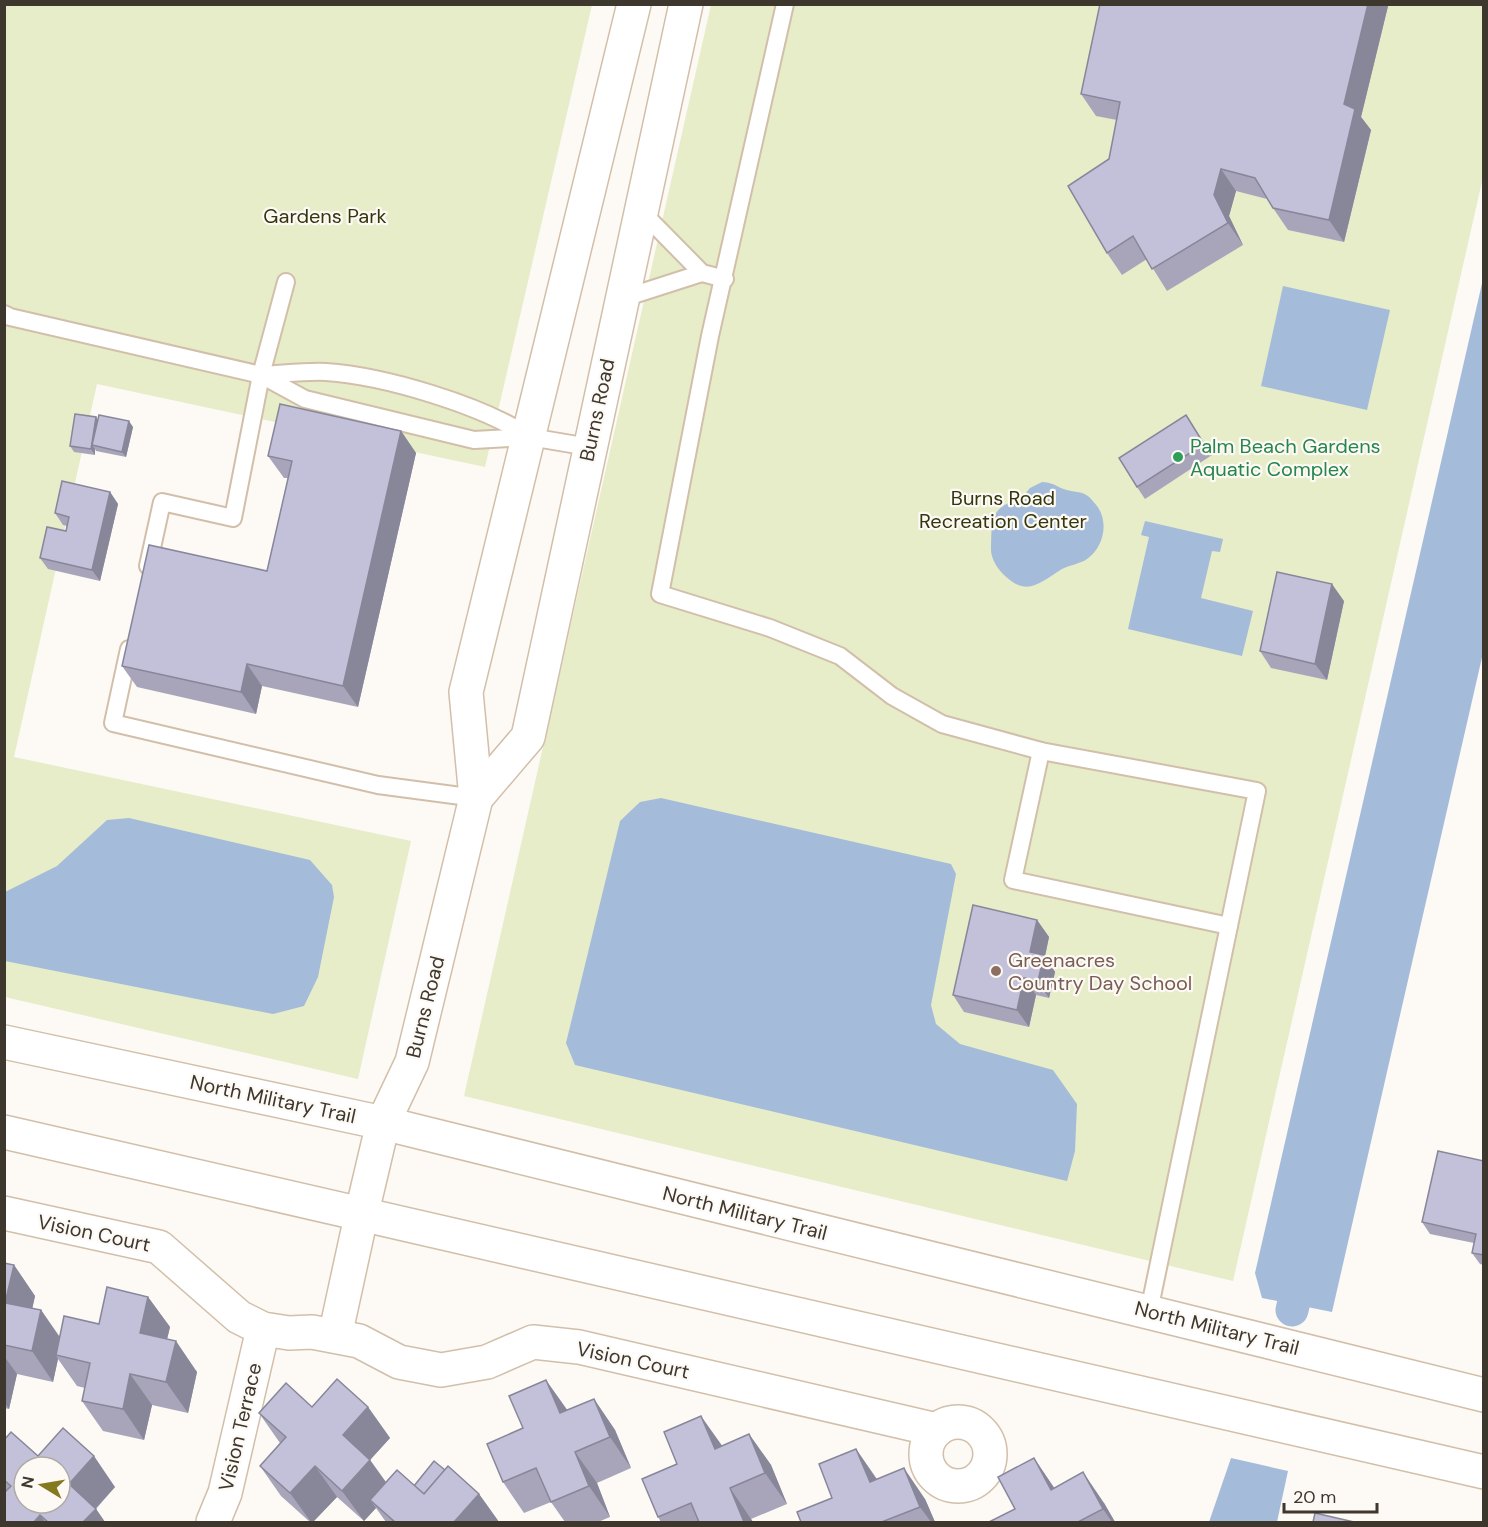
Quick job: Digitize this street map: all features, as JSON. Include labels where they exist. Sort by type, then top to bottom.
[{"type":"street","name":"Burns Road","points":[[362,1212],[383,1123],[412,1062],[476,798],[466,692],[634,4]]},
{"type":"street","name":"Burns Road","points":[[476,798],[528,737],[686,4]]},
{"type":"street","name":"North Military Trail","points":[[4,1042],[383,1123],[1484,1395]]},
{"type":"street","points":[[4,1132],[362,1212],[1484,1472]]},
{"type":"street","points":[[335,1336],[362,1212]]},
{"type":"street","name":"Vision Court","points":[[4,1213],[159,1246],[239,1317],[263,1329],[335,1336],[359,1341],[399,1362],[441,1370],[487,1362],[533,1342],[579,1347],[937,1430]]},
{"type":"street","name":"Vision Terrace","points":[[213,1522],[225,1493],[263,1329]]},
{"type":"lane","points":[[786,4],[710,336],[660,594],[770,628],[840,656],[892,696],[942,724],[1041,750],[1257,791],[1149,1311]]},
{"type":"lane","points":[[640,210],[702,273],[724,279]]},
{"type":"lane","points":[[621,299],[702,273]]},
{"type":"lane","points":[[144,581],[162,502],[233,518],[261,375],[285,282]]},
{"type":"lane","points":[[5,316],[261,375],[326,372],[398,385],[463,404],[511,425],[530,437]]},
{"type":"lane","points":[[261,375],[305,399],[474,441],[530,437],[589,447]]},
{"type":"lane","points":[[132,638],[113,723],[378,786],[476,798]]},
{"type":"lane","points":[[1041,750],[1013,880],[1229,926]]},
{"type":"green space","name":"Gardens Park","points":[[5,5],[592,5],[485,467],[97,384],[14,757],[411,841],[358,1079],[5,997]]},
{"type":"green space","name":"Burns Road Recreation Center","points":[[711,5],[1483,5],[1483,177],[1233,1281],[464,1096]]},
{"type":"water","points":[[1483,279],[1483,653],[1332,1312],[1262,1298],[1255,1273]]},
{"type":"water","points":[[1283,286],[1390,310],[1367,410],[1261,386]]},
{"type":"water","points":[[1042,482],[1090,497],[1101,512],[1103,534],[1097,548],[1087,559],[1062,569],[1040,583],[1026,587],[1011,581],[995,563],[991,550],[992,523],[1003,506],[1021,499],[1030,488]]},
{"type":"water","points":[[1145,521],[1223,539],[1220,552],[1212,551],[1201,598],[1253,611],[1242,656],[1128,629],[1149,537],[1141,535]]},
{"type":"water","points":[[661,798],[951,864],[956,874],[931,1005],[936,1024],[960,1044],[1053,1070],[1077,1104],[1075,1151],[1067,1181],[575,1065],[566,1043],[620,821],[640,802]]},
{"type":"water","points":[[129,818],[310,860],[332,885],[334,897],[318,977],[304,1006],[273,1014],[5,961],[5,892],[57,866],[107,820]]},
{"type":"water","points":[[1231,1458],[1288,1471],[1277,1522],[1209,1522]]},
{"type":"building","points":[[1100,4],[1368,4],[1344,104],[1355,109],[1329,220],[1273,208],[1255,178],[1221,169],[1214,195],[1228,223],[1152,269],[1133,236],[1107,253],[1068,186],[1109,159],[1120,102],[1081,94]]},
{"type":"building","points":[[280,404],[401,431],[343,686],[247,664],[241,692],[122,666],[149,545],[267,571],[292,461],[268,456]]},
{"type":"building","points":[[75,414],[96,417],[91,449],[70,446]]},
{"type":"building","points":[[99,415],[129,421],[122,452],[92,445]]},
{"type":"building","points":[[1186,415],[1204,444],[1137,487],[1119,458]]},
{"type":"building","points":[[62,481],[110,492],[92,570],[40,558],[47,527],[66,531],[69,517],[55,513]]},
{"type":"building","points":[[1277,572],[1332,584],[1315,664],[1260,651]]},
{"type":"building","points":[[973,905],[1037,920],[1030,952],[1044,955],[1038,981],[1024,978],[1017,1010],[953,995]]},
{"type":"building","points":[[1438,1151],[1484,1161],[1484,1255],[1472,1253],[1476,1234],[1422,1222]]},
{"type":"building","points":[[4,1263],[14,1265],[5,1303],[41,1310],[32,1351],[4,1345]]},
{"type":"building","points":[[107,1287],[148,1297],[140,1333],[176,1341],[166,1382],[130,1374],[123,1409],[82,1401],[90,1363],[56,1355],[64,1316],[99,1324]]},
{"type":"building","points":[[337,1379],[368,1407],[343,1435],[370,1460],[342,1491],[315,1466],[290,1493],[260,1466],[286,1437],[259,1413],[286,1383],[312,1407]]},
{"type":"building","points":[[546,1380],[560,1413],[594,1399],[610,1437],[575,1452],[589,1486],[551,1502],[536,1468],[503,1482],[487,1444],[523,1428],[509,1396]]},
{"type":"building","points":[[701,1416],[715,1449],[749,1434],[765,1473],[730,1488],[744,1522],[699,1522],[691,1503],[658,1517],[642,1479],[677,1464],[664,1432]]},
{"type":"building","points":[[63,1428],[94,1456],[72,1481],[72,1455],[39,1455]]},
{"type":"building","points":[[11,1432],[37,1455],[12,1455],[12,1515],[40,1515],[34,1522],[4,1522],[4,1493],[11,1486],[4,1480],[4,1440]]},
{"type":"building","points":[[856,1449],[870,1482],[904,1468],[920,1507],[885,1522],[801,1522],[797,1512],[832,1498],[819,1464]]},
{"type":"building","points":[[1034,1458],[1051,1490],[1083,1472],[1103,1509],[1078,1522],[989,1522],[1015,1509],[998,1477]]},
{"type":"building","points":[[434,1461],[445,1470],[424,1494],[414,1486]]},
{"type":"building","points":[[448,1466],[479,1494],[454,1522],[395,1522],[370,1500],[397,1470],[424,1494]]},
{"type":"building","points":[[72,1487],[96,1509],[83,1522],[48,1522],[40,1515],[72,1515]]},
{"type":"building","points":[[1315,1513],[1354,1522],[1313,1522]]},
{"type":"waterway","points":[[1292,1310],[1304,1260]]},
{"type":"place","name":"Palm Beach Gardens Aquatic Complex","points":[[1178,457]]},
{"type":"place","name":"Greenacres Country Day School","points":[[996,971]]}]
